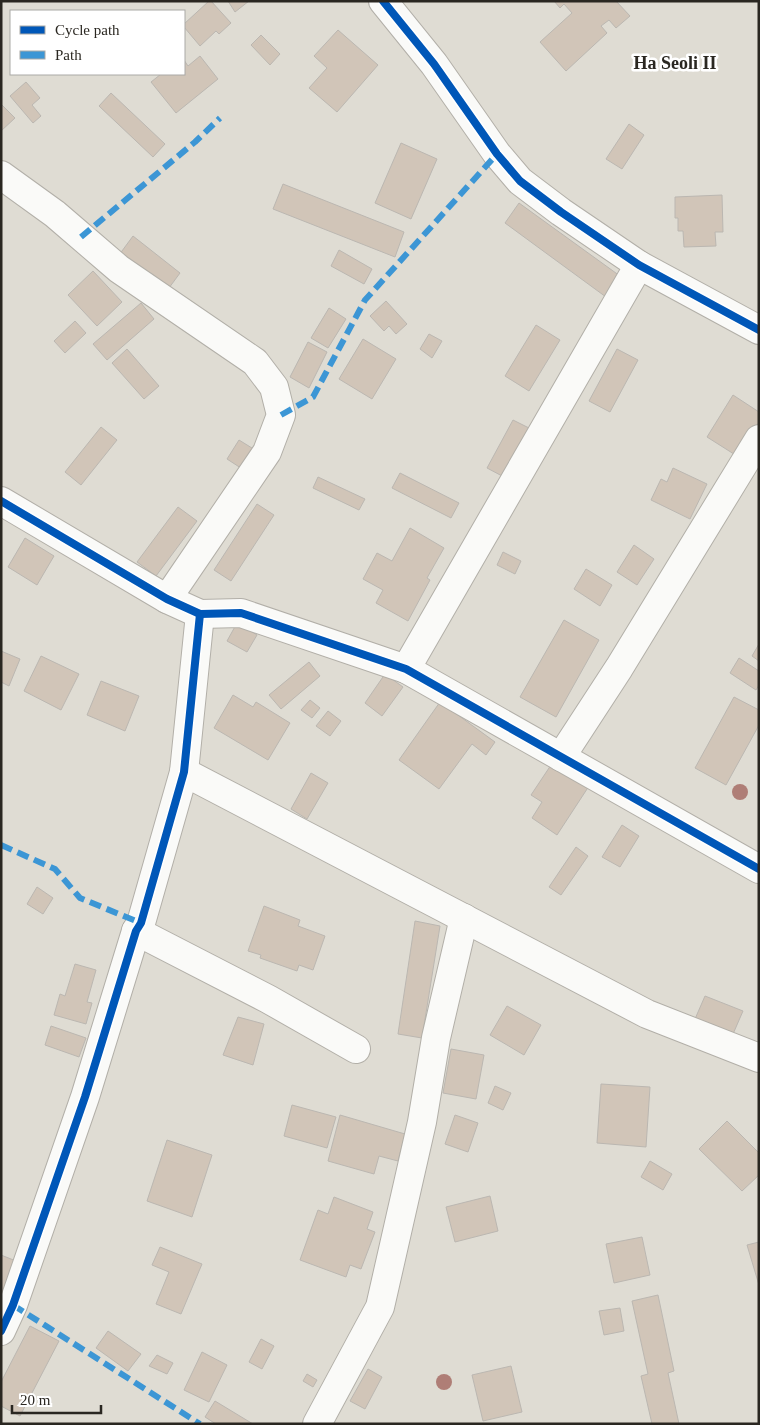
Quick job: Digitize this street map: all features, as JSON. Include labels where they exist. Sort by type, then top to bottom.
[{"type":"street","points":[[384,1],[434,64],[497,154],[520,181],[561,212],[639,265],[759,330]]},
{"type":"street","points":[[1,175],[55,214],[120,269],[255,362],[274,387],[281,416],[267,452],[167,599]]},
{"type":"street","points":[[406,669],[639,265]]},
{"type":"street","points":[[561,757],[619,668],[759,439]]},
{"type":"street","points":[[1,501],[167,599],[200,614],[240,613],[406,669],[759,869]]},
{"type":"street","points":[[1,1331],[13,1305],[85,1097],[136,932],[144,914],[184,772],[200,614]]},
{"type":"street","points":[[184,772],[647,1014],[759,1058]]},
{"type":"street","points":[[317,1424],[380,1307],[422,1122],[436,1038],[464,918]]},
{"type":"street","points":[[136,932],[268,999],[356,1049]]},
{"type":"building","points":[[209,1],[231,23],[219,34],[216,31],[200,46],[185,28],[185,23]]},
{"type":"building","points":[[228,1],[249,1],[235,12]]},
{"type":"building","points":[[554,1],[616,1],[630,16],[616,28],[609,20],[601,26],[607,33],[566,71],[540,42],[572,13],[564,4],[560,8]]},
{"type":"building","points":[[338,30],[378,65],[337,112],[309,88],[327,68],[314,56]]},
{"type":"building","points":[[261,35],[280,54],[270,65],[251,45]]},
{"type":"building","points":[[200,56],[218,79],[176,113],[151,82],[160,75],[185,75],[185,62],[188,66]]},
{"type":"building","points":[[26,82],[40,98],[32,105],[41,116],[33,123],[10,96]]},
{"type":"building","points":[[111,93],[165,144],[153,157],[99,106]]},
{"type":"building","points":[[1,104],[15,118],[1,131]]},
{"type":"building","points":[[629,124],[644,135],[622,169],[606,159]]},
{"type":"building","points":[[401,143],[437,159],[411,219],[375,203]]},
{"type":"building","points":[[283,184],[404,232],[395,257],[273,209]]},
{"type":"building","points":[[722,195],[723,232],[715,232],[716,246],[684,247],[683,231],[678,231],[678,218],[675,218],[675,197]]},
{"type":"building","points":[[519,203],[620,276],[606,297],[505,223]]},
{"type":"building","points":[[133,236],[180,273],[166,292],[119,255]]},
{"type":"building","points":[[339,250],[372,269],[364,284],[331,266]]},
{"type":"building","points":[[93,271],[122,302],[97,326],[68,295]]},
{"type":"building","points":[[386,301],[407,324],[396,334],[389,326],[384,331],[370,316]]},
{"type":"building","points":[[141,303],[154,319],[107,360],[93,344]]},
{"type":"building","points":[[329,308],[346,319],[328,348],[311,338]]},
{"type":"building","points":[[75,321],[86,333],[65,353],[54,341]]},
{"type":"building","points":[[536,325],[560,340],[529,391],[505,376]]},
{"type":"building","points":[[429,334],[442,341],[432,358],[420,349]]},
{"type":"building","points":[[363,339],[396,359],[372,399],[339,379]]},
{"type":"building","points":[[308,342],[327,352],[309,388],[290,377]]},
{"type":"building","points":[[127,349],[159,386],[144,399],[112,363]]},
{"type":"building","points":[[617,349],[638,360],[610,412],[589,401]]},
{"type":"building","points":[[733,395],[759,412],[759,422],[737,456],[707,437]]},
{"type":"building","points":[[513,420],[529,428],[504,477],[487,468]]},
{"type":"building","points":[[101,427],[117,440],[81,485],[65,472]]},
{"type":"building","points":[[239,440],[260,453],[247,472],[227,459]]},
{"type":"building","points":[[673,468],[707,484],[690,519],[651,500],[661,479],[667,482]]},
{"type":"building","points":[[400,473],[459,503],[451,518],[392,488]]},
{"type":"building","points":[[318,477],[365,499],[359,510],[313,488]]},
{"type":"building","points":[[257,504],[274,515],[231,581],[214,570]]},
{"type":"building","points":[[178,507],[197,521],[156,576],[137,562]]},
{"type":"building","points":[[410,528],[444,548],[427,578],[430,580],[408,621],[376,603],[383,590],[363,579],[377,553],[392,561]]},
{"type":"building","points":[[25,538],[54,556],[37,585],[8,567]]},
{"type":"building","points":[[634,545],[654,559],[637,585],[617,572]]},
{"type":"building","points":[[503,552],[521,561],[515,574],[497,565]]},
{"type":"building","points":[[586,569],[612,585],[600,606],[574,589]]},
{"type":"building","points":[[564,620],[599,640],[556,717],[520,697]]},
{"type":"building","points":[[237,623],[257,635],[247,652],[227,641]]},
{"type":"building","points":[[759,644],[759,661],[752,656]]},
{"type":"building","points":[[1,651],[20,659],[9,686],[1,682]]},
{"type":"building","points":[[41,656],[79,674],[61,710],[24,691]]},
{"type":"building","points":[[739,658],[759,671],[759,685],[756,690],[730,673]]},
{"type":"building","points":[[309,662],[320,676],[281,709],[269,695]]},
{"type":"building","points":[[385,674],[403,687],[382,716],[365,703]]},
{"type":"building","points":[[101,681],[139,696],[125,731],[87,715]]},
{"type":"building","points":[[233,695],[253,707],[256,702],[290,723],[268,760],[214,728]]},
{"type":"building","points":[[734,697],[759,710],[759,725],[726,785],[695,768]]},
{"type":"building","points":[[310,700],[320,708],[312,718],[301,710]]},
{"type":"building","points":[[440,702],[495,742],[486,755],[472,744],[439,789],[399,760]]},
{"type":"building","points":[[328,711],[341,721],[330,736],[316,726]]},
{"type":"building","points":[[553,762],[589,786],[557,835],[532,818],[542,802],[531,795]]},
{"type":"building","points":[[311,773],[328,783],[307,819],[291,809]]},
{"type":"building","points":[[622,825],[639,836],[620,867],[602,857]]},
{"type":"building","points":[[576,847],[588,856],[561,895],[549,887]]},
{"type":"building","points":[[37,887],[53,898],[43,914],[27,904]]},
{"type":"building","points":[[264,906],[300,920],[298,926],[325,936],[313,970],[299,965],[297,971],[260,958],[261,955],[248,951]]},
{"type":"building","points":[[415,921],[440,926],[422,1038],[398,1034]]},
{"type":"building","points":[[75,964],[96,970],[87,1002],[92,1003],[86,1024],[54,1015],[60,994],[65,996]]},
{"type":"building","points":[[705,996],[743,1011],[733,1034],[695,1019]]},
{"type":"building","points":[[507,1006],[541,1025],[524,1055],[490,1035]]},
{"type":"building","points":[[238,1017],[264,1024],[253,1065],[223,1055]]},
{"type":"building","points":[[51,1026],[86,1038],[79,1057],[45,1045]]},
{"type":"building","points":[[451,1049],[484,1055],[476,1099],[443,1093]]},
{"type":"building","points":[[601,1084],[650,1087],[646,1147],[597,1143]]},
{"type":"building","points":[[495,1086],[511,1093],[503,1110],[488,1103]]},
{"type":"building","points":[[292,1105],[336,1117],[327,1148],[284,1136]]},
{"type":"building","points":[[340,1115],[405,1134],[398,1161],[379,1156],[374,1174],[328,1161]]},
{"type":"building","points":[[455,1115],[478,1123],[468,1152],[445,1144]]},
{"type":"building","points":[[727,1121],[759,1153],[759,1175],[742,1191],[699,1149]]},
{"type":"building","points":[[167,1140],[212,1155],[192,1217],[147,1201]]},
{"type":"building","points":[[650,1161],[672,1174],[663,1190],[641,1177]]},
{"type":"building","points":[[490,1196],[498,1231],[455,1242],[446,1207]]},
{"type":"building","points":[[334,1197],[373,1212],[367,1229],[375,1232],[361,1269],[350,1265],[346,1277],[300,1260],[318,1210],[328,1214]]},
{"type":"building","points":[[642,1237],[650,1275],[614,1283],[606,1244]]},
{"type":"building","points":[[759,1242],[759,1285],[747,1245]]},
{"type":"building","points":[[160,1247],[202,1264],[181,1314],[156,1304],[169,1272],[152,1265]]},
{"type":"building","points":[[1,1255],[16,1261],[3,1296],[1,1295]]},
{"type":"building","points":[[658,1295],[674,1371],[668,1373],[679,1424],[652,1424],[641,1376],[648,1374],[632,1301]]},
{"type":"building","points":[[620,1308],[624,1331],[604,1335],[599,1311]]},
{"type":"building","points":[[30,1326],[59,1341],[20,1416],[1,1406],[1,1382]]},
{"type":"building","points":[[108,1331],[141,1354],[128,1371],[96,1348]]},
{"type":"building","points":[[261,1339],[274,1346],[262,1369],[249,1362]]},
{"type":"building","points":[[202,1352],[227,1365],[209,1402],[184,1390]]},
{"type":"building","points":[[157,1355],[173,1363],[167,1374],[149,1366]]},
{"type":"building","points":[[511,1366],[522,1412],[483,1421],[472,1375]]},
{"type":"building","points":[[368,1369],[382,1377],[365,1409],[350,1401]]},
{"type":"building","points":[[307,1374],[317,1380],[313,1387],[303,1381]]},
{"type":"building","points":[[215,1401],[253,1424],[216,1424],[205,1417]]},
{"type":"marked path","points":[[81,237],[195,142],[220,118]]},
{"type":"marked path","points":[[281,415],[313,397],[365,300],[497,154]]},
{"type":"marked path","points":[[1,845],[55,869],[80,898],[141,923]]},
{"type":"marked path","points":[[13,1305],[200,1424]]},
{"type":"cycle path","points":[[383,1],[434,64],[497,154],[520,181],[561,212],[639,265],[759,330]]},
{"type":"cycle path","points":[[1,501],[167,599],[200,614],[241,613],[406,669],[759,869]]},
{"type":"cycle path","points":[[1,1331],[13,1305],[85,1097],[136,931],[141,923],[184,772],[200,614]]},
{"type":"district","name":"Ha Seoli II","points":[[675,63]]}]
